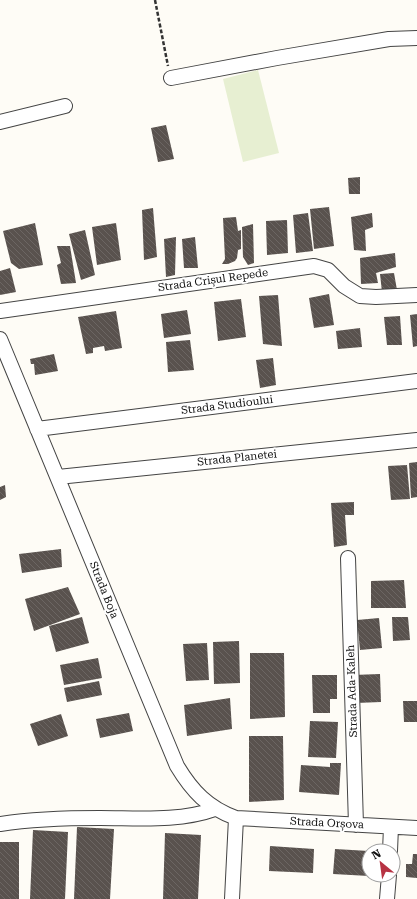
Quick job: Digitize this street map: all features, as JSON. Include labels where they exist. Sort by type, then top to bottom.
[{"type":"street","points":[[171,78],[382,40],[417,38]]},
{"type":"street","points":[[0,122],[65,106]]},
{"type":"street","name":"Strada Crișul Repede","points":[[0,311],[314,266],[328,270],[344,286],[360,296],[376,297],[417,295]]},
{"type":"street","name":"Strada Boja","points":[[0,338],[177,766],[191,788],[215,809],[236,818]]},
{"type":"street","name":"Strada Studioului","points":[[37,430],[417,381]]},
{"type":"street","name":"Strada Planetei","points":[[58,477],[417,440]]},
{"type":"street","name":"Strada Ada-Kaleh","points":[[348,558],[356,825]]},
{"type":"street","points":[[0,824],[70,818],[158,818],[197,815],[215,809]]},
{"type":"street","points":[[232,899],[236,818]]},
{"type":"street","name":"Strada Orșova","points":[[236,818],[417,828]]},
{"type":"street","points":[[391,843],[392,827]]},
{"type":"street","points":[[387,899],[388,883]]},
{"type":"path","points":[[155,0],[171,78]]},
{"type":"green space","points":[[258,70],[279,153],[243,162],[223,79]]},
{"type":"building","points":[[166,125],[174,159],[158,162],[151,128]]},
{"type":"building","points":[[360,177],[360,194],[349,194],[348,178]]},
{"type":"building","points":[[329,207],[334,246],[314,249],[310,209]]},
{"type":"building","points":[[153,208],[157,257],[144,260],[142,210]]},
{"type":"building","points":[[308,213],[313,251],[296,253],[293,215]]},
{"type":"building","points":[[372,213],[373,227],[365,230],[366,251],[354,250],[351,217]]},
{"type":"building","points":[[236,217],[238,231],[241,230],[241,249],[238,250],[235,261],[228,264],[222,264],[225,259],[223,218]]},
{"type":"building","points":[[287,220],[288,253],[267,255],[266,221]]},
{"type":"building","points":[[35,223],[43,265],[19,269],[11,263],[3,231]]},
{"type":"building","points":[[116,223],[121,260],[97,265],[92,227]]},
{"type":"building","points":[[253,224],[254,263],[248,265],[243,257],[242,227]]},
{"type":"building","points":[[85,230],[95,275],[81,280],[69,234]]},
{"type":"building","points":[[176,237],[175,275],[166,277],[164,239]]},
{"type":"building","points":[[195,237],[198,268],[184,268],[182,239]]},
{"type":"building","points":[[57,246],[70,246],[76,283],[61,284],[57,265],[61,263]]},
{"type":"building","points":[[395,253],[396,267],[376,273],[378,283],[361,284],[360,258]]},
{"type":"building","points":[[10,268],[16,292],[0,295],[0,271]]},
{"type":"building","points":[[394,273],[397,290],[382,292],[380,274]]},
{"type":"building","points":[[329,294],[334,325],[314,328],[309,298]]},
{"type":"building","points":[[278,295],[282,346],[263,344],[259,296]]},
{"type":"building","points":[[241,299],[246,337],[218,341],[214,302]]},
{"type":"building","points":[[187,310],[191,334],[164,338],[161,314]]},
{"type":"building","points":[[116,311],[122,348],[105,351],[104,346],[93,348],[93,353],[86,354],[78,317]]},
{"type":"building","points":[[417,314],[417,346],[413,347],[410,315]]},
{"type":"building","points":[[400,316],[402,345],[387,345],[384,317]]},
{"type":"building","points":[[360,328],[362,347],[338,349],[336,331]]},
{"type":"building","points":[[190,340],[194,370],[168,372],[166,342]]},
{"type":"building","points":[[54,354],[58,371],[35,375],[34,364],[31,364],[30,359]]},
{"type":"building","points":[[273,358],[276,385],[260,388],[256,360]]},
{"type":"building","points":[[417,462],[417,497],[411,498],[409,463]]},
{"type":"building","points":[[407,465],[410,499],[391,500],[388,466]]},
{"type":"building","points":[[5,485],[6,497],[0,500],[0,487]]},
{"type":"building","points":[[354,502],[354,515],[345,515],[347,545],[334,547],[331,503]]},
{"type":"building","points":[[61,549],[62,567],[22,573],[19,554]]},
{"type":"building","points":[[404,580],[406,608],[371,608],[371,581]]},
{"type":"building","points":[[68,587],[80,614],[34,631],[25,599]]},
{"type":"building","points":[[82,617],[89,643],[56,652],[49,626]]},
{"type":"building","points":[[392,617],[408,617],[410,640],[393,641]]},
{"type":"building","points":[[379,618],[382,648],[360,650],[357,620]]},
{"type":"building","points":[[239,641],[240,683],[214,684],[213,642]]},
{"type":"building","points":[[207,643],[209,680],[186,681],[183,644]]},
{"type":"building","points":[[250,653],[284,653],[285,717],[250,719]]},
{"type":"building","points":[[98,658],[102,678],[64,685],[60,665]]},
{"type":"building","points":[[380,674],[381,702],[356,703],[353,675]]},
{"type":"building","points":[[312,675],[337,675],[337,699],[330,699],[330,713],[313,713]]},
{"type":"building","points":[[99,681],[102,695],[67,702],[64,688]]},
{"type":"building","points":[[230,698],[232,729],[187,736],[184,705]]},
{"type":"building","points":[[403,701],[417,701],[417,722],[404,722]]},
{"type":"building","points":[[129,713],[133,731],[100,738],[96,719]]},
{"type":"building","points":[[61,714],[68,736],[38,746],[30,724]]},
{"type":"building","points":[[310,721],[338,722],[336,758],[308,757]]},
{"type":"building","points":[[249,736],[283,736],[284,800],[249,802]]},
{"type":"building","points":[[330,763],[341,763],[339,795],[299,792],[301,765],[330,767]]},
{"type":"building","points":[[77,827],[114,829],[110,899],[74,899]]},
{"type":"building","points":[[33,830],[68,832],[65,899],[30,899]]},
{"type":"building","points":[[165,833],[201,835],[198,899],[163,899]]},
{"type":"building","points":[[0,842],[19,842],[19,899],[0,899]]},
{"type":"building","points":[[270,846],[314,849],[313,873],[269,871]]},
{"type":"building","points":[[335,849],[361,851],[361,876],[333,874]]},
{"type":"building","points":[[413,854],[417,854],[417,878],[406,877],[406,864],[412,864]]}]
